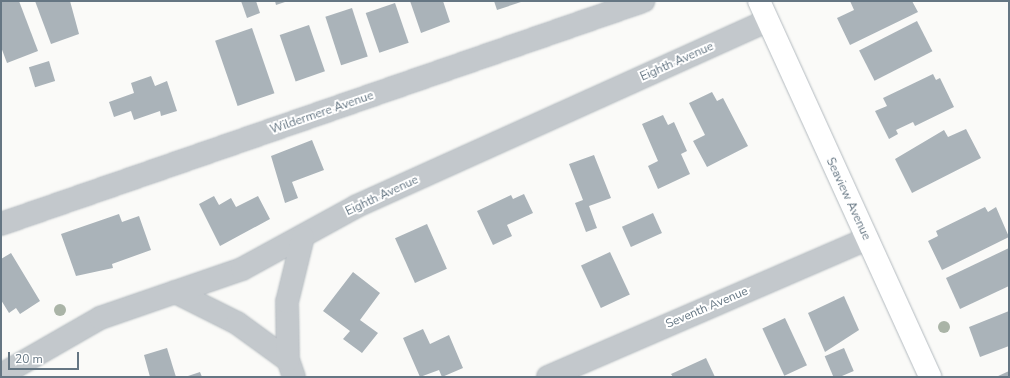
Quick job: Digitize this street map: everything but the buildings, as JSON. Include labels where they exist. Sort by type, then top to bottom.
[{"type":"street","name":"Wildermere Avenue","points":[[1,224],[643,1]]},
{"type":"street","name":"Seaview Avenue","points":[[759,1],[930,377]]},
{"type":"street","name":"Eighth Avenue","points":[[1,375],[100,318],[242,269],[303,237],[357,206],[767,21]]},
{"type":"street","points":[[291,369],[287,302],[303,237]]},
{"type":"street","name":"Seventh Avenue","points":[[548,377],[867,239]]},
{"type":"street","points":[[175,292],[237,323],[291,369]]}]
